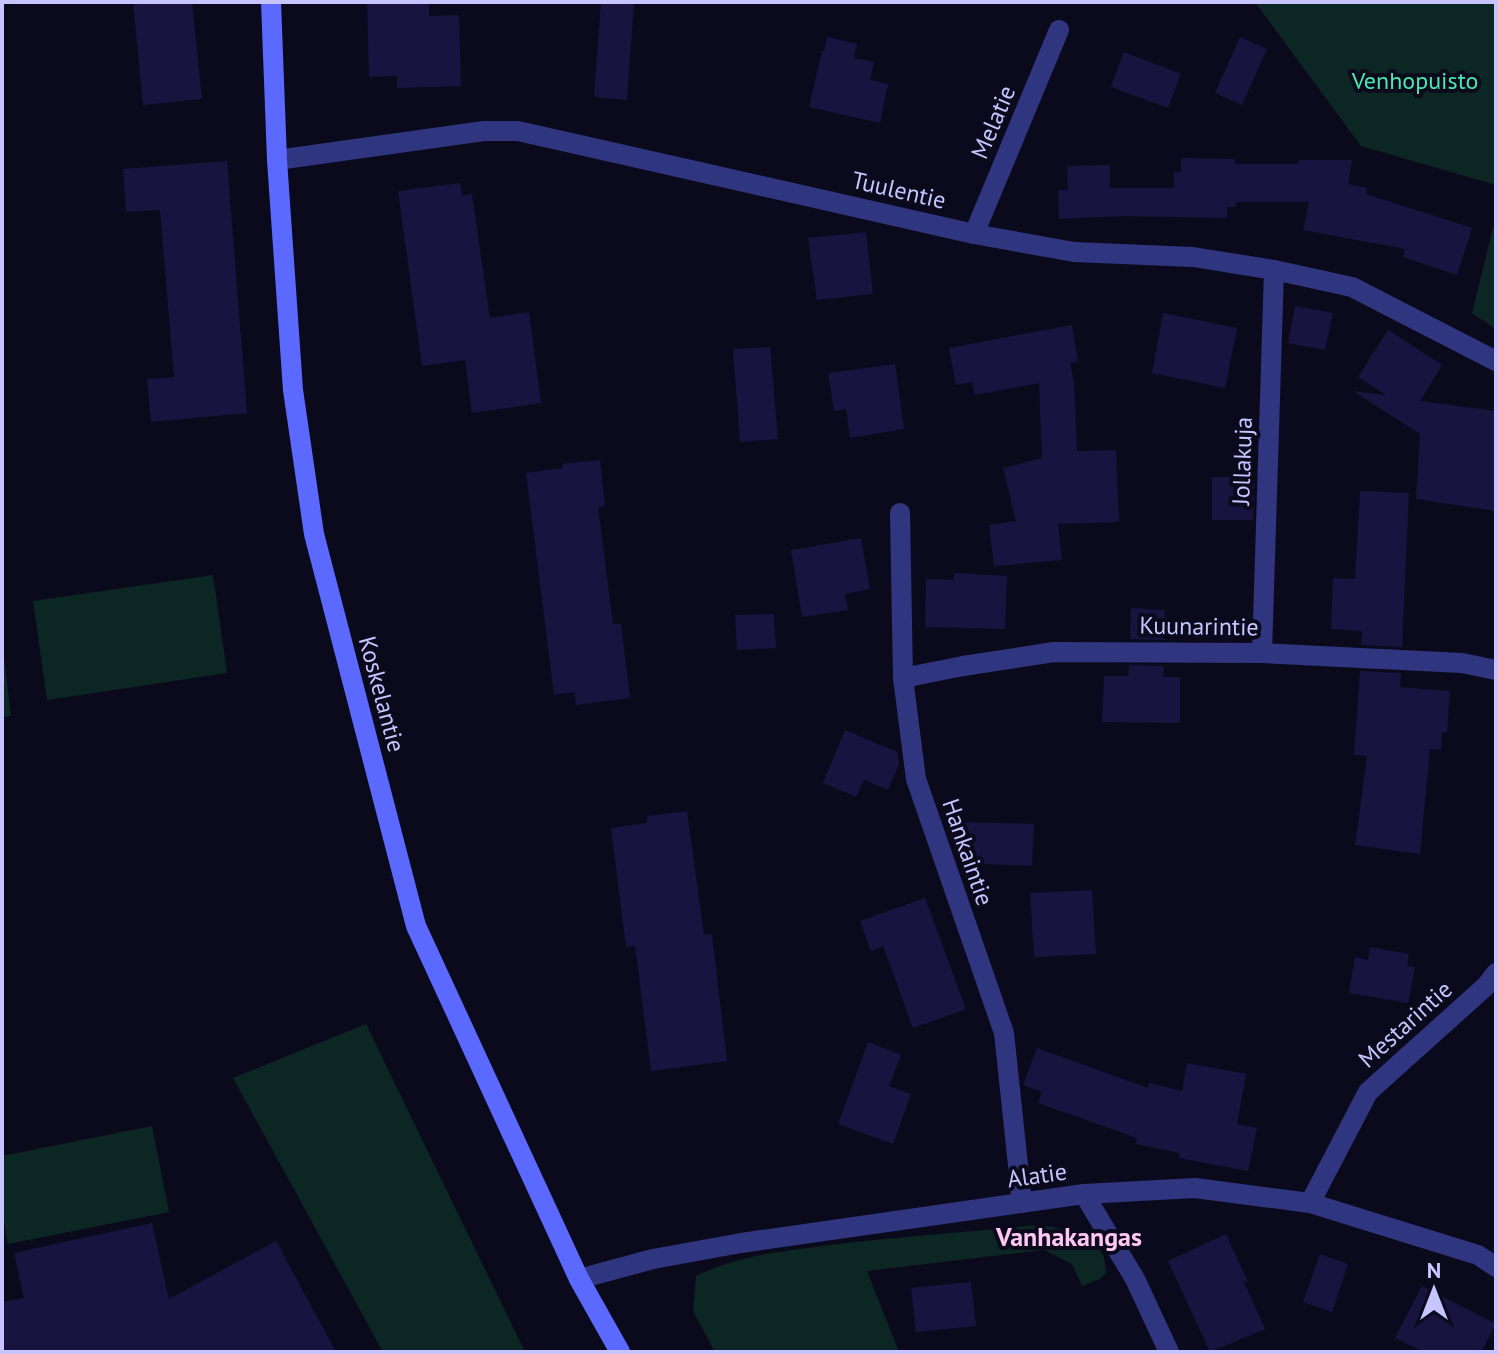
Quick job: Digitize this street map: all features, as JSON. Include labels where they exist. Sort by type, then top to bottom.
[{"type":"main road","name":"Koskelantie","points":[[271,2],[277,160],[293,390],[314,534],[416,926],[579,1279],[620,1352]]},
{"type":"street","name":"Melatie","points":[[974,234],[1059,30]]},
{"type":"street","name":"Tuulentie","points":[[277,160],[484,131],[518,131],[974,234],[1074,252],[1193,257],[1352,287],[1496,361]]},
{"type":"street","name":"Jollakuja","points":[[1262,653],[1274,270]]},
{"type":"street","name":"Hankaintie","points":[[900,513],[903,678],[916,779],[1004,1033],[1022,1203]]},
{"type":"street","name":"Kuunarintie","points":[[903,678],[1054,652],[1262,653],[1462,663],[1496,670]]},
{"type":"street","name":"Mestarintie","points":[[1310,1203],[1368,1092],[1486,986],[1496,973]]},
{"type":"street","name":"Alatie","points":[[579,1279],[653,1259],[741,1243],[1084,1194],[1195,1188],[1310,1203],[1478,1255],[1496,1267]]},
{"type":"street","points":[[1084,1194],[1135,1279],[1169,1352]]},
{"type":"green space","name":"Venhopuisto","points":[[1255,2],[1496,2],[1496,185],[1361,146]]},
{"type":"green space","points":[[1496,216],[1496,329],[1472,313]]},
{"type":"green space","points":[[213,575],[227,673],[47,700],[33,601]]},
{"type":"green space","points":[[2,641],[11,716],[2,717]]},
{"type":"green space","points":[[366,1024],[525,1352],[383,1352],[233,1078]]},
{"type":"green space","points":[[152,1126],[169,1212],[8,1244],[2,1211],[2,1156]]},
{"type":"green space","points":[[1038,1225],[1074,1232],[1093,1241],[1100,1249],[1106,1273],[1100,1279],[1082,1286],[1072,1264],[1044,1250],[867,1271],[899,1352],[715,1352],[693,1311],[696,1276],[742,1259],[848,1243]]},
{"type":"building","points":[[133,2],[192,2],[202,99],[143,105]]},
{"type":"building","points":[[367,2],[429,2],[429,16],[459,15],[461,86],[397,88],[397,76],[369,77]]},
{"type":"building","points":[[601,2],[634,2],[627,100],[594,97]]},
{"type":"building","points":[[827,37],[857,44],[854,58],[874,62],[870,80],[888,84],[880,123],[809,107]]},
{"type":"building","points":[[1240,37],[1267,49],[1242,105],[1215,93]]},
{"type":"building","points":[[1124,52],[1181,74],[1168,108],[1111,87]]},
{"type":"building","points":[[1181,158],[1235,159],[1235,164],[1352,160],[1348,184],[1367,188],[1366,194],[1472,228],[1457,275],[1403,257],[1405,249],[1303,230],[1309,202],[1236,202],[1235,207],[1227,207],[1227,218],[1123,216],[1059,219],[1058,190],[1068,190],[1067,166],[1110,165],[1110,188],[1174,188],[1174,172],[1181,172]]},
{"type":"building","points":[[227,161],[247,413],[151,422],[147,379],[174,377],[160,210],[126,212],[123,169]]},
{"type":"building","points":[[460,183],[462,196],[472,194],[490,318],[529,312],[541,403],[472,413],[465,360],[422,366],[398,191]]},
{"type":"building","points":[[866,232],[873,294],[817,300],[808,238]]},
{"type":"building","points":[[1295,306],[1333,313],[1325,350],[1288,343]]},
{"type":"building","points":[[1163,313],[1237,328],[1225,388],[1152,373]]},
{"type":"building","points":[[1072,325],[1078,362],[1070,363],[1074,382],[1077,451],[1116,450],[1119,522],[1058,524],[1062,560],[994,566],[989,525],[1016,521],[1003,468],[1042,458],[1039,383],[975,395],[972,382],[956,385],[949,348]]},
{"type":"building","points":[[1388,330],[1442,365],[1420,401],[1496,411],[1496,511],[1416,499],[1420,434],[1353,391],[1386,395],[1358,377]]},
{"type":"building","points":[[770,347],[778,439],[740,442],[733,349]]},
{"type":"building","points":[[895,364],[904,429],[850,438],[846,409],[834,411],[828,373]]},
{"type":"building","points":[[600,460],[605,506],[598,507],[613,624],[621,624],[630,698],[576,705],[574,692],[554,695],[526,473],[563,468],[562,464]]},
{"type":"building","points":[[1212,477],[1254,477],[1253,520],[1212,520]]},
{"type":"building","points":[[1360,491],[1409,493],[1402,647],[1361,645],[1362,631],[1331,629],[1333,578],[1355,579]]},
{"type":"building","points":[[861,538],[870,589],[845,594],[848,610],[802,617],[791,550]]},
{"type":"building","points":[[954,573],[1007,576],[1005,629],[925,627],[926,579],[954,580]]},
{"type":"building","points":[[1131,608],[1165,610],[1164,640],[1130,639]]},
{"type":"building","points":[[774,614],[776,648],[737,650],[735,615]]},
{"type":"building","points":[[1129,665],[1164,666],[1163,677],[1180,677],[1180,723],[1102,722],[1104,676],[1128,676]]},
{"type":"building","points":[[1360,671],[1401,673],[1400,687],[1450,691],[1447,732],[1442,732],[1441,750],[1430,749],[1420,854],[1355,845],[1367,756],[1354,755]]},
{"type":"building","points":[[845,730],[897,752],[899,764],[888,790],[864,780],[856,797],[823,783]]},
{"type":"building","points":[[687,811],[704,935],[712,934],[727,1061],[651,1071],[635,946],[626,947],[611,828],[647,823],[647,816]]},
{"type":"building","points":[[962,822],[1034,824],[1032,866],[960,863]]},
{"type":"building","points":[[1092,890],[1096,954],[1034,957],[1030,893]]},
{"type":"building","points":[[925,898],[966,1009],[913,1028],[883,946],[871,951],[860,921]]},
{"type":"building","points":[[1370,947],[1409,954],[1407,966],[1415,967],[1408,1003],[1349,993],[1355,957],[1368,960]]},
{"type":"building","points":[[868,1042],[901,1055],[889,1086],[911,1094],[893,1144],[838,1124]]},
{"type":"building","points":[[1037,1048],[1148,1088],[1149,1083],[1182,1091],[1187,1063],[1246,1074],[1237,1124],[1257,1128],[1248,1171],[1179,1158],[1179,1153],[1136,1144],[1137,1138],[1038,1103],[1042,1092],[1023,1085]]},
{"type":"building","points":[[152,1223],[169,1299],[276,1241],[336,1352],[2,1352],[2,1302],[24,1298],[14,1253]]},
{"type":"building","points":[[1226,1234],[1265,1329],[1210,1352],[1168,1261]]},
{"type":"building","points":[[1320,1254],[1348,1264],[1332,1312],[1303,1302]]},
{"type":"building","points":[[971,1282],[976,1326],[916,1332],[911,1288]]},
{"type":"building","points":[[1422,1286],[1496,1324],[1481,1352],[1424,1352],[1395,1338]]},
{"type":"district","name":"Vanhakangas","points":[[1069,1236]]}]
